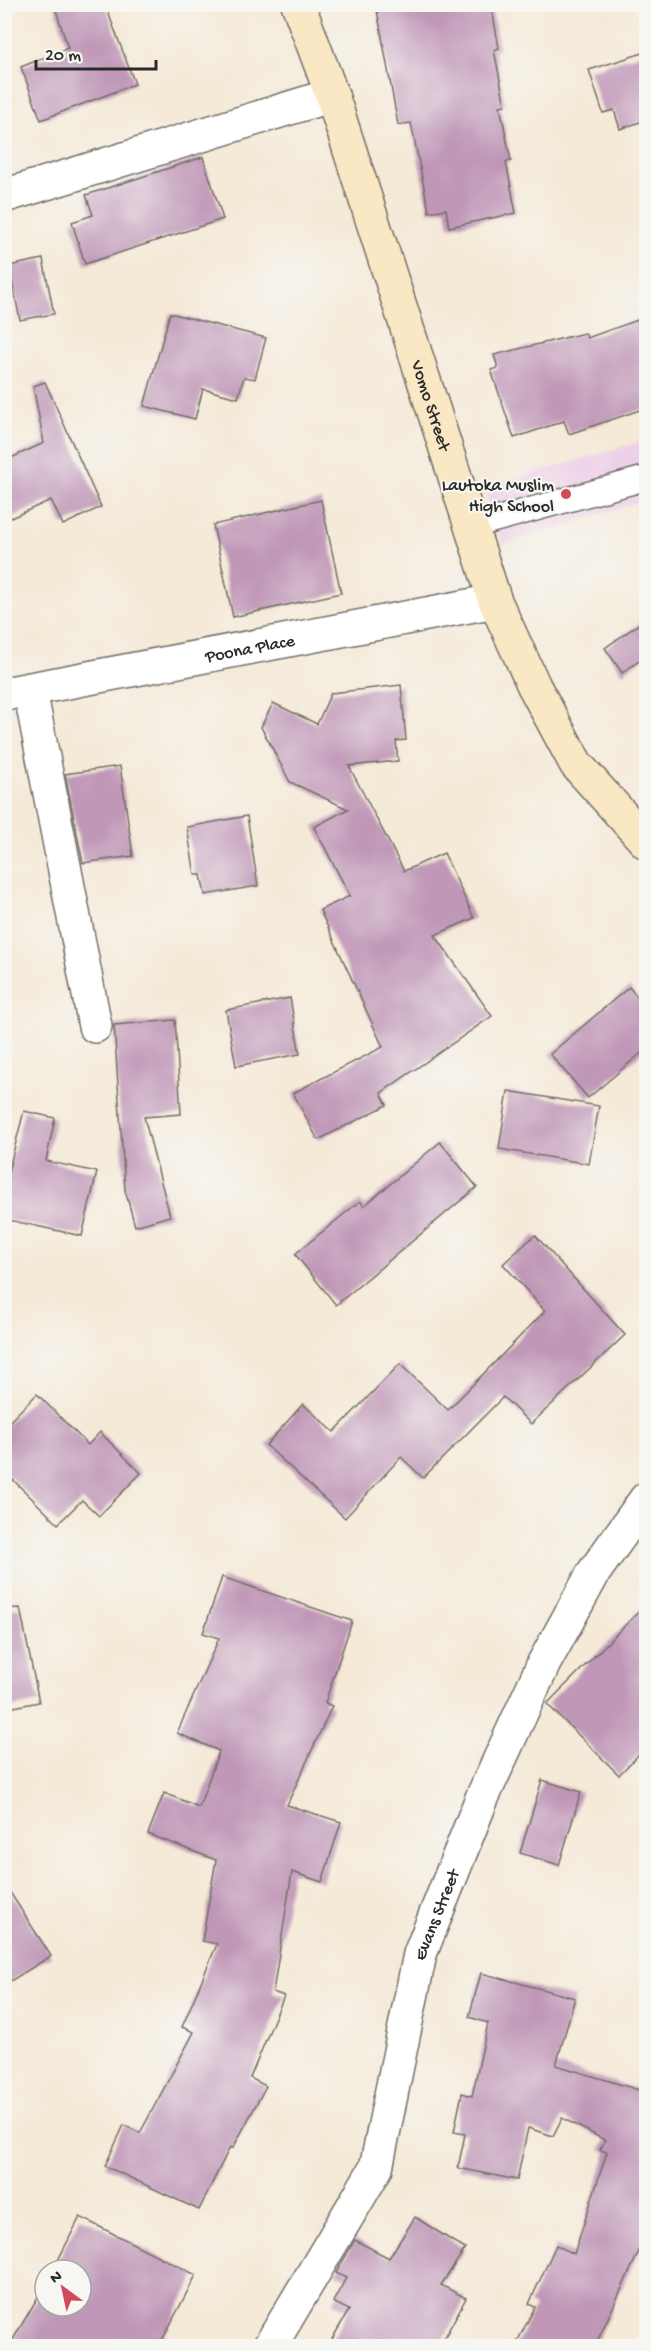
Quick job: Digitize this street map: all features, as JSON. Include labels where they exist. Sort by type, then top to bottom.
[{"type":"main road","name":"Vomo Street","points":[[298,4],[332,95],[495,601],[534,686],[576,764],[646,842]]},
{"type":"street","points":[[4,196],[332,95]]},
{"type":"street","name":"Poona Place","points":[[17,692],[495,601]]},
{"type":"street","points":[[17,692],[95,1026]]},
{"type":"street","name":"Evans Street","points":[[270,2346],[376,2168],[420,1954],[482,1798],[544,1662],[594,1572],[646,1499]]},
{"type":"lane","points":[[472,526],[646,478]]},
{"type":"shaded area","name":"Lautoka Muslim High School","points":[[646,440],[646,500],[502,545],[484,488]]},
{"type":"building","points":[[54,4],[105,4],[135,84],[41,120],[21,67],[68,48]]},
{"type":"building","points":[[376,4],[491,4],[499,48],[494,50],[505,105],[500,106],[511,161],[506,162],[516,213],[449,227],[446,209],[429,212],[411,123],[398,125]]},
{"type":"building","points":[[646,52],[646,120],[620,129],[614,110],[603,113],[589,70]]},
{"type":"building","points":[[203,157],[223,219],[85,264],[72,222],[93,215],[86,195]]},
{"type":"building","points":[[43,259],[54,314],[20,320],[9,266]]},
{"type":"building","points":[[170,313],[266,338],[255,379],[244,377],[238,398],[203,389],[195,419],[144,406]]},
{"type":"building","points":[[646,317],[646,408],[569,434],[564,421],[514,438],[491,370],[498,368],[494,355],[585,333],[587,338]]},
{"type":"building","points":[[45,382],[101,507],[63,525],[51,500],[4,521],[4,461],[44,443],[33,386]]},
{"type":"building","points":[[321,500],[341,593],[233,617],[213,525]]},
{"type":"building","points":[[646,619],[646,656],[622,673],[605,648]]},
{"type":"building","points":[[401,685],[406,740],[396,741],[398,761],[349,766],[404,871],[444,853],[474,918],[435,935],[492,1016],[381,1093],[387,1105],[318,1140],[293,1093],[383,1047],[320,910],[350,896],[314,827],[348,809],[290,782],[261,727],[273,703],[317,724],[331,693]]},
{"type":"building","points":[[120,766],[133,856],[83,863],[65,774]]},
{"type":"building","points":[[247,816],[258,886],[205,895],[201,875],[195,875],[187,827]]},
{"type":"building","points":[[629,987],[646,1007],[646,1049],[588,1098],[550,1054]]},
{"type":"building","points":[[290,998],[300,1054],[236,1066],[226,1010]]},
{"type":"building","points":[[175,1020],[181,1114],[144,1117],[170,1216],[135,1226],[125,1190],[114,1025]]},
{"type":"building","points":[[508,1091],[599,1106],[589,1164],[499,1149]]},
{"type":"building","points":[[24,1111],[55,1118],[46,1161],[97,1172],[82,1236],[4,1219],[4,1188]]},
{"type":"building","points":[[440,1142],[477,1187],[336,1305],[295,1254],[360,1201],[364,1206]]},
{"type":"building","points":[[535,1235],[625,1335],[531,1424],[503,1397],[423,1478],[401,1457],[345,1518],[266,1445],[303,1404],[334,1432],[400,1364],[448,1410],[545,1311],[503,1264]]},
{"type":"building","points":[[37,1394],[88,1445],[100,1432],[141,1473],[99,1516],[82,1500],[58,1524],[4,1471],[4,1427]]},
{"type":"building","points":[[222,1577],[352,1621],[325,1703],[332,1706],[287,1805],[341,1822],[322,1882],[292,1872],[273,1992],[284,1996],[250,2078],[266,2086],[233,2148],[230,2147],[199,2210],[105,2166],[124,2125],[140,2133],[194,2032],[182,2027],[217,1944],[202,1941],[216,1860],[148,1834],[164,1793],[199,1807],[219,1751],[177,1733],[219,1638],[203,1633]]},
{"type":"building","points":[[646,1604],[646,1747],[619,1775],[547,1704]]},
{"type":"building","points":[[20,1608],[39,1702],[4,1709],[4,1609]]},
{"type":"building","points":[[542,1780],[581,1792],[559,1865],[520,1853]]},
{"type":"building","points":[[4,1883],[51,1956],[4,1985]]},
{"type":"building","points":[[481,1973],[575,1998],[556,2065],[646,2092],[646,2236],[595,2346],[515,2346],[535,2307],[529,2304],[556,2245],[574,2254],[607,2152],[600,2150],[605,2140],[562,2118],[553,2136],[528,2128],[517,2180],[458,2168],[465,2134],[454,2132],[462,2093],[472,2096],[488,2023],[469,2017]]},
{"type":"building","points":[[80,2217],[196,2275],[159,2346],[9,2346],[33,2305],[33,2318],[93,2318],[93,2258],[59,2258]]},
{"type":"building","points":[[415,2217],[465,2249],[441,2285],[466,2298],[440,2346],[328,2346],[349,2310],[333,2302],[346,2278],[336,2273],[355,2240],[389,2258]]},
{"type":"place","name":"Lautoka Muslim High School","points":[[566,494]]}]
